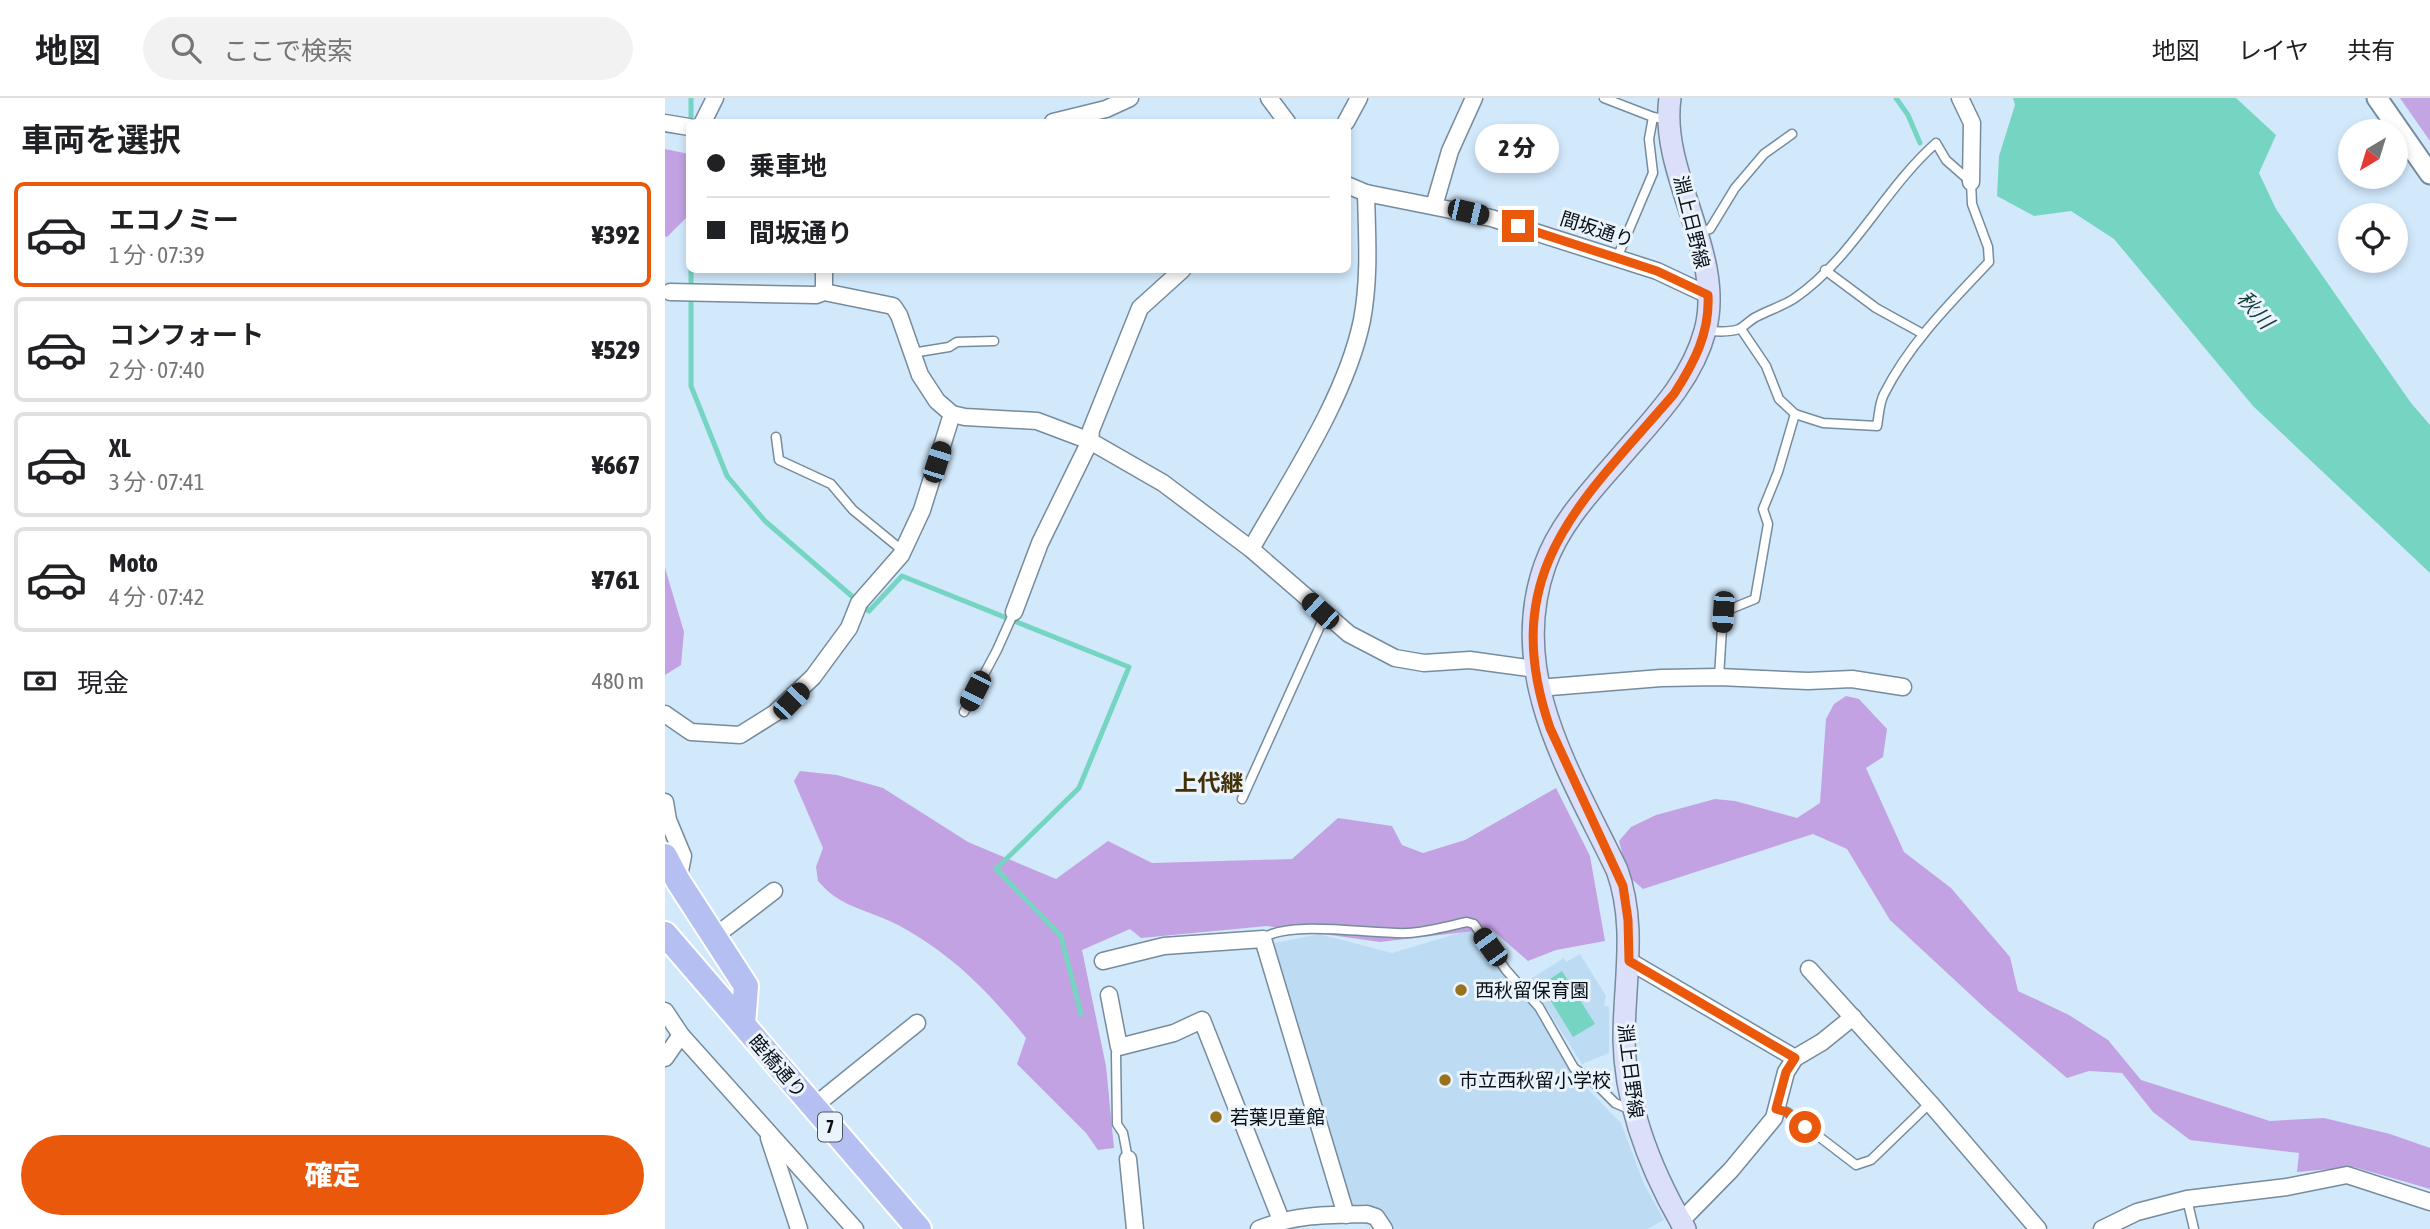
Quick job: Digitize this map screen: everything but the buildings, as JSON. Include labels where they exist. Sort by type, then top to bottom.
[{"type":"main road","name":"淵上日野線","points":[[1670,98],[1661,119],[1673,146],[1706,272],[1709,315],[1705,331],[1693,364],[1674,394],[1580,504],[1554,544],[1545,565],[1534,612],[1533,636],[1537,679],[1550,728],[1623,886],[1628,920],[1629,961],[1624,1002],[1624,1043],[1634,1111],[1651,1166],[1683,1225]]},
{"type":"main road","points":[[665,856],[672,878],[715,937],[745,986],[743,1024]]},
{"type":"main road","name":"睦橋通り","points":[[665,934],[919,1229]]},
{"type":"street","points":[[704,119],[715,98]]},
{"type":"street","points":[[1065,119],[1106,109],[1130,98]]},
{"type":"street","points":[[1269,98],[1285,119]]},
{"type":"street","points":[[1348,119],[1359,98]]},
{"type":"street","points":[[1434,206],[1450,151],[1475,98]]},
{"type":"street","points":[[1960,98],[1972,123],[1971,182]]},
{"type":"street","points":[[2377,98],[2430,174]]},
{"type":"street","points":[[665,122],[686,126]]},
{"type":"street","name":"間坂通り","points":[[1351,186],[1366,192],[1492,218],[1657,271],[1708,295]]},
{"type":"street","points":[[1251,549],[1322,424],[1355,346],[1366,290],[1369,257],[1366,192]]},
{"type":"street","points":[[824,273],[824,292]]},
{"type":"street","points":[[1012,618],[1039,543],[1090,441],[1091,430],[1140,308],[1179,273]]},
{"type":"street","points":[[682,293],[815,295],[824,292],[893,306],[931,393],[952,414],[1037,421],[1090,441],[1163,483],[1251,549],[1349,634],[1395,658],[1424,663],[1470,660],[1537,679],[1852,679],[1903,687]]},
{"type":"street","points":[[665,714],[691,732],[740,735],[791,701],[835,650],[849,628],[859,603],[903,551],[922,510],[952,414]]},
{"type":"street","points":[[665,802],[668,820],[683,856],[672,878]]},
{"type":"street","points":[[715,937],[773,891]]},
{"type":"street","points":[[1103,961],[1164,946],[1263,939],[1346,1215]]},
{"type":"street","points":[[1629,961],[1795,1058]]},
{"type":"street","points":[[1809,969],[1930,1103],[2038,1229]]},
{"type":"street","points":[[1108,995],[1119,1047],[1174,1033],[1202,1020],[1281,1220]]},
{"type":"street","points":[[665,1012],[681,1035],[855,1229]]},
{"type":"street","points":[[1683,1225],[1774,1118],[1786,1072],[1795,1058],[1822,1042],[1853,1017]]},
{"type":"street","points":[[813,1107],[917,1023]]},
{"type":"street","points":[[665,1058],[681,1035]]},
{"type":"street","points":[[767,1132],[799,1229]]},
{"type":"street","points":[[1128,1159],[1135,1229]]},
{"type":"street","points":[[2102,1229],[2137,1212],[2186,1199],[2287,1187],[2347,1175],[2430,1202]]},
{"type":"street","points":[[1259,1229],[1281,1220],[1367,1214],[1376,1217],[1384,1229]]},
{"type":"lane","points":[[1604,98],[1661,119],[1649,139],[1653,173],[1617,257]]},
{"type":"lane","points":[[1696,233],[1710,229],[1735,188],[1765,154],[1792,134]]},
{"type":"lane","points":[[1705,331],[1741,329],[1753,318],[1793,299],[1857,236],[1921,157],[1936,143],[1946,160],[1971,182],[1972,204],[1987,247],[1989,262],[1923,334],[1882,396],[1877,426],[1823,423],[1795,414],[1779,399],[1766,366],[1741,329]]},
{"type":"lane","points":[[1825,270],[1876,307],[1923,334]]},
{"type":"lane","points":[[912,353],[949,347],[957,342],[994,341]]},
{"type":"lane","points":[[1719,677],[1723,612],[1755,599],[1767,524],[1762,509],[1778,472],[1795,414]]},
{"type":"lane","points":[[776,437],[779,460],[831,484],[853,510],[903,551]]},
{"type":"lane","points":[[1242,799],[1325,615]]},
{"type":"lane","points":[[964,712],[1012,618]]},
{"type":"lane","points":[[1263,939],[1269,933],[1318,927],[1363,933],[1410,933],[1467,922],[1474,924],[1506,970],[1539,1007],[1574,1068],[1615,1103],[1634,1111]]},
{"type":"lane","points":[[1119,1047],[1116,1053],[1117,1124],[1123,1133],[1128,1159]]},
{"type":"lane","points":[[1776,1109],[1787,1112],[1856,1165],[1871,1160],[1930,1103]]},
{"type":"lane","points":[[2186,1199],[2194,1229]]},
{"type":"shaded area","points":[[2400,98],[2430,98],[2430,141]]},
{"type":"shaded area","points":[[665,149],[686,153],[686,218],[665,236]]},
{"type":"shaded area","points":[[665,568],[684,632],[681,665],[665,675]]},
{"type":"shaded area","points":[[1846,696],[1859,699],[1887,729],[1883,757],[1866,768],[1904,852],[1951,888],[2010,957],[2018,991],[2069,1015],[2108,1040],[2141,1080],[2270,1121],[2324,1118],[2390,1134],[2430,1148],[2430,1189],[2354,1167],[2297,1172],[2299,1153],[2190,1140],[2153,1112],[2122,1073],[2089,1071],[2067,1078],[1987,1010],[1890,920],[1847,849],[1813,834],[1643,889],[1628,876],[1619,841],[1631,827],[1656,815],[1715,799],[1735,801],[1797,818],[1820,803],[1826,719],[1834,704]]},
{"type":"shaded area","points":[[800,771],[837,775],[883,788],[968,842],[1056,879],[1108,841],[1152,863],[1292,859],[1338,818],[1392,826],[1402,845],[1423,853],[1465,840],[1556,788],[1590,856],[1605,941],[1556,950],[1528,961],[1491,929],[1380,942],[1267,926],[1141,938],[1130,929],[1082,950],[1106,1066],[1114,1148],[1098,1150],[1086,1133],[1017,1064],[1026,1038],[968,975],[918,936],[841,901],[818,881],[816,867],[823,848],[794,781]]},
{"type":"shaded area","name":"市立西秋留小学校","points":[[1473,929],[1503,973],[1533,1008],[1571,1072],[1621,1123],[1644,1184],[1664,1220],[1647,1229],[1391,1229],[1379,1211],[1364,1204],[1348,1206],[1270,944],[1319,934],[1392,953]]},
{"type":"shaded area","name":"市立西秋留小学校","points":[[1580,954],[1606,996],[1604,1005],[1609,1007],[1609,1053],[1582,1064],[1529,980],[1564,958],[1566,962]]},
{"type":"water","name":"秋川","points":[[2013,98],[2236,98],[2276,135],[2259,173],[2276,209],[2411,403],[2430,425],[2430,573],[2253,406],[2114,239],[2071,211],[2034,216],[1997,196],[1999,156],[2015,105]]},
{"type":"water","points":[[1562,971],[1595,1024],[1573,1037],[1541,985]]},
{"type":"waterway","points":[[691,98],[691,119]]},
{"type":"waterway","points":[[1896,98],[1908,115],[1920,143]]},
{"type":"waterway","points":[[691,273],[691,386],[727,476],[765,521],[869,611],[902,576],[1129,667],[1079,788],[996,869],[1061,936],[1081,1014]]},
{"type":"place","name":"西秋留保育園","points":[[1461,990]]},
{"type":"place","name":"市立西秋留小学校","points":[[1445,1080]]},
{"type":"place","name":"若葉児童館","points":[[1216,1117]]},
{"type":"district","name":"上代継","points":[[1209,783]]},
{"type":"route","points":[[1518,226],[1657,271],[1708,295],[1709,315],[1705,331],[1686,376],[1674,394],[1580,504],[1554,544],[1545,565],[1534,612],[1535,669],[1542,708],[1550,728],[1623,886],[1628,920],[1629,961],[1795,1058],[1786,1072],[1776,1109],[1787,1112],[1805,1127]]}]
